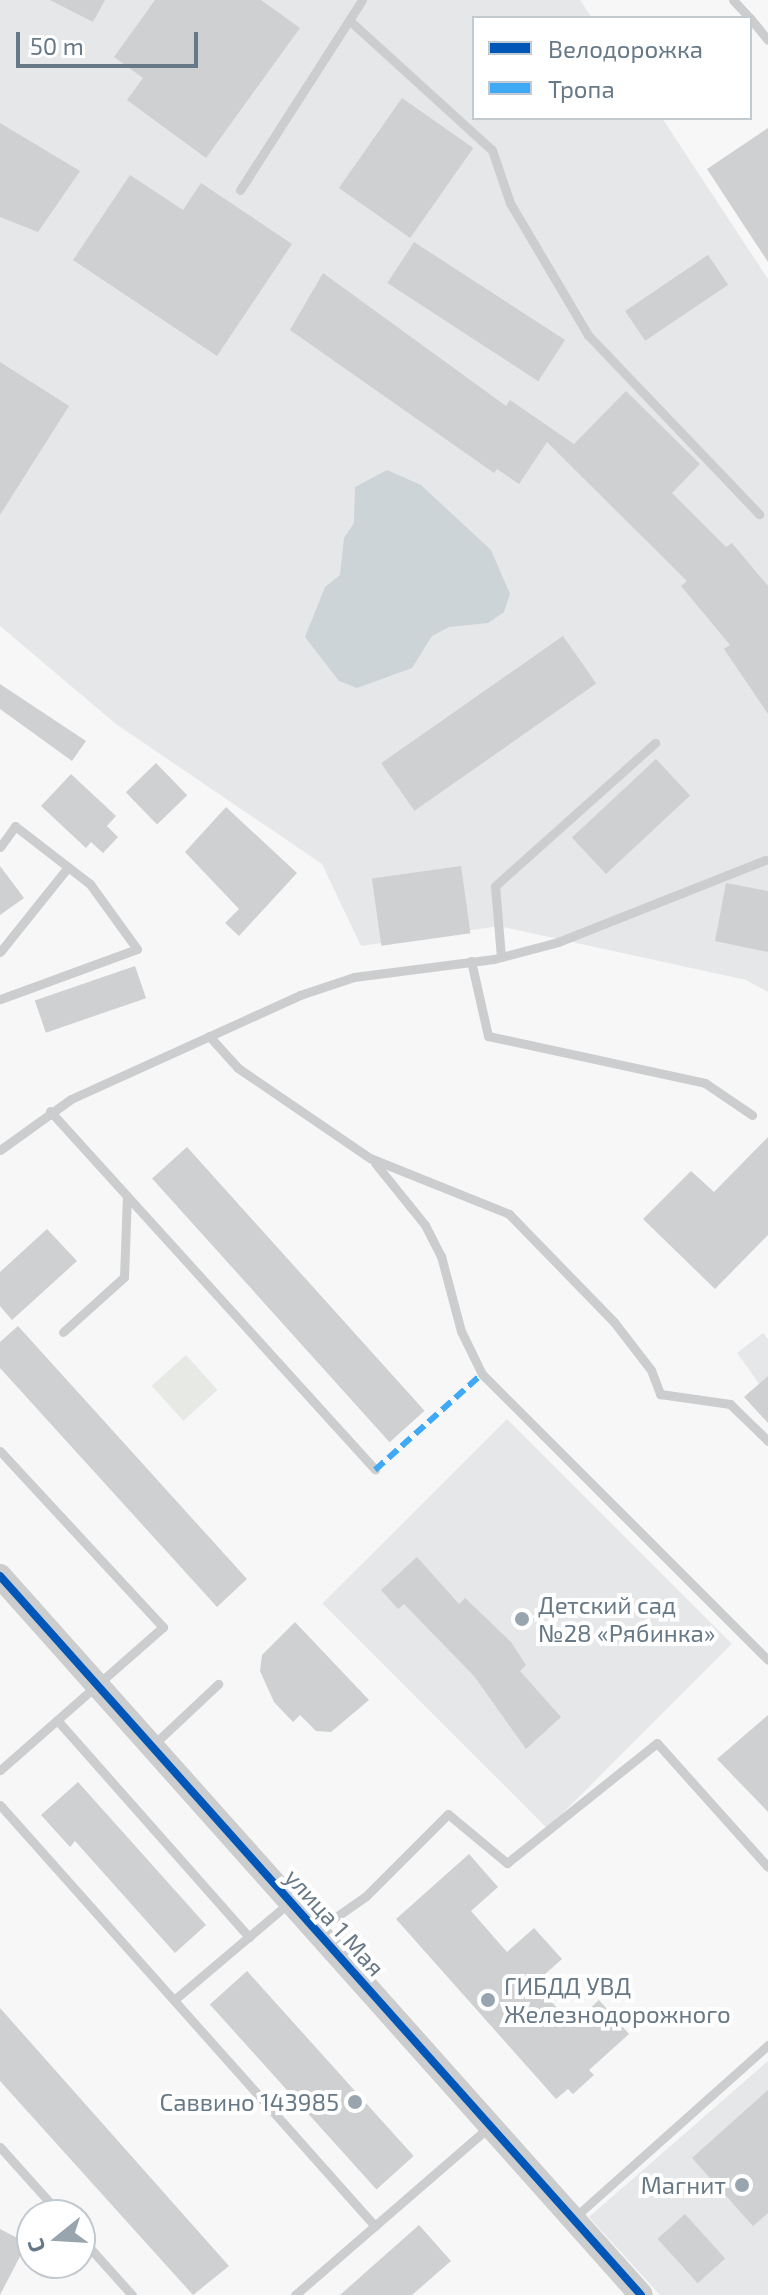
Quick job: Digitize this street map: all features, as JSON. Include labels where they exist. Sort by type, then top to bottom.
[{"type":"street","name":"улица 1 Мая","points":[[0,1576],[641,2295]]},
{"type":"lane","points":[[240,190],[362,0]]},
{"type":"lane","points":[[733,0],[748,16]]},
{"type":"lane","points":[[349,20],[492,150],[510,203],[588,335],[759,514]]},
{"type":"lane","points":[[752,20],[768,40]]},
{"type":"lane","points":[[501,957],[495,886],[655,743]]},
{"type":"lane","points":[[0,847],[15,826],[90,884],[137,949],[0,999]]},
{"type":"lane","points":[[0,1150],[50,1111],[209,1036],[354,977],[501,957],[558,942],[765,860]]},
{"type":"lane","points":[[0,952],[68,867]]},
{"type":"lane","points":[[471,961],[488,1036],[705,1083],[752,1115]]},
{"type":"lane","points":[[209,1036],[238,1068],[370,1158],[509,1214],[622,1331],[651,1370],[660,1394],[730,1404],[768,1441]]},
{"type":"lane","points":[[50,1111],[375,1470]]},
{"type":"lane","points":[[370,1158],[425,1225],[441,1256],[469,1352],[482,1374],[768,1660]]},
{"type":"lane","points":[[63,1332],[124,1277],[127,1196]]},
{"type":"lane","points":[[0,1451],[163,1627],[0,1770]]},
{"type":"lane","points":[[152,1746],[218,1684]]},
{"type":"lane","points":[[57,1720],[249,1937]]},
{"type":"lane","points":[[316,1931],[366,1896],[448,1814],[507,1863],[657,1743],[768,1867]]},
{"type":"lane","points":[[0,1805],[375,2226]]},
{"type":"lane","points":[[174,2000],[290,1902]]},
{"type":"lane","points":[[572,2219],[768,2045]]},
{"type":"lane","points":[[295,2295],[490,2126]]},
{"type":"lane","points":[[0,2147],[47,2199]]},
{"type":"lane","points":[[96,2255],[132,2295]]},
{"type":"shaded area","points":[[0,0],[580,0],[591,16],[472,16],[472,120],[663,120],[768,279],[768,992],[746,980],[499,926],[361,946],[322,864],[116,724],[0,626]]},
{"type":"shaded area","points":[[387,470],[421,485],[491,550],[510,594],[504,612],[488,623],[449,627],[432,636],[412,668],[357,688],[339,681],[305,637],[325,587],[340,575],[344,538],[354,523],[355,487]]},
{"type":"shaded area","points":[[763,1333],[768,1339],[768,1396],[737,1353]]},
{"type":"shaded area","points":[[186,1355],[217,1390],[183,1421],[152,1386]]},
{"type":"shaded area","name":"Детский сад №28 «Рябинка»","points":[[507,1419],[732,1644],[547,1828],[322,1604]]},
{"type":"shaded area","points":[[768,2061],[768,2295],[660,2295],[589,2217]]},
{"type":"building","points":[[50,0],[105,0],[93,22]]},
{"type":"building","points":[[155,0],[261,0],[300,28],[206,158],[127,100],[143,78],[114,57]]},
{"type":"building","points":[[402,98],[473,148],[410,238],[339,188]]},
{"type":"building","points":[[0,123],[80,171],[38,232],[0,217]]},
{"type":"building","points":[[768,128],[768,262],[707,169]]},
{"type":"building","points":[[130,175],[183,210],[201,183],[292,244],[217,356],[73,260]]},
{"type":"building","points":[[414,242],[565,340],[538,381],[387,283]]},
{"type":"building","points":[[708,255],[728,285],[645,341],[625,311]]},
{"type":"building","points":[[323,273],[506,406],[510,400],[574,444],[626,391],[700,464],[672,493],[726,547],[732,543],[768,586],[768,714],[724,649],[730,645],[681,586],[687,581],[547,442],[519,484],[497,469],[494,473],[290,330]]},
{"type":"building","points":[[0,362],[69,406],[0,515]]},
{"type":"building","points":[[563,636],[596,684],[414,811],[381,763]]},
{"type":"building","points":[[0,684],[86,741],[72,761],[0,709]]},
{"type":"building","points":[[656,759],[690,796],[606,874],[572,837]]},
{"type":"building","points":[[156,763],[187,795],[157,825],[126,792]]},
{"type":"building","points":[[71,774],[116,816],[107,826],[118,837],[103,853],[91,842],[86,848],[41,806]]},
{"type":"building","points":[[226,807],[297,873],[239,936],[225,923],[239,909],[185,852]]},
{"type":"building","points":[[0,866],[24,898],[0,915]]},
{"type":"building","points":[[461,866],[470,933],[381,946],[372,879]]},
{"type":"building","points":[[726,883],[768,891],[768,952],[715,941]]},
{"type":"building","points":[[135,966],[146,998],[46,1033],[35,1001]]},
{"type":"building","points":[[768,1137],[768,1235],[715,1289],[643,1219],[691,1171],[714,1192]]},
{"type":"building","points":[[187,1147],[425,1411],[390,1442],[152,1178]]},
{"type":"building","points":[[47,1229],[77,1261],[12,1320],[0,1306],[0,1272]]},
{"type":"building","points":[[18,1326],[247,1579],[217,1607],[0,1368],[0,1342]]},
{"type":"building","points":[[768,1376],[768,1423],[744,1397]]},
{"type":"building","points":[[417,1557],[459,1604],[465,1598],[511,1642],[526,1665],[520,1671],[561,1717],[526,1749],[474,1676],[404,1604],[398,1609],[381,1590]]},
{"type":"building","points":[[295,1622],[369,1700],[331,1732],[316,1731],[300,1715],[293,1722],[274,1702],[260,1671],[262,1655]]},
{"type":"building","points":[[768,1715],[768,1812],[717,1759]]},
{"type":"building","points":[[78,1782],[206,1925],[175,1953],[75,1841],[70,1847],[41,1815]]},
{"type":"building","points":[[469,1854],[498,1887],[471,1911],[507,1952],[534,1928],[562,1959],[535,1983],[572,2025],[599,2000],[629,2034],[589,2070],[594,2075],[573,2094],[568,2089],[556,2099],[396,1919]]},
{"type":"building","points":[[247,1971],[414,2156],[376,2189],[210,2004]]},
{"type":"building","points":[[0,2008],[229,2266],[193,2295],[0,2081]]},
{"type":"building","name":"Магнит","points":[[768,2090],[768,2213],[753,2226],[692,2158]]},
{"type":"building","points":[[685,2214],[725,2259],[698,2283],[658,2239]]},
{"type":"building","points":[[419,2225],[451,2261],[412,2295],[340,2295]]},
{"type":"building","points":[[0,2229],[16,2237],[16,2264],[0,2295]]},
{"type":"marked path","points":[[375,1470],[482,1374]]},
{"type":"cycle path","points":[[0,1576],[641,2295]]},
{"type":"place","name":"Детский сад №28 «Рябинка»","points":[[522,1619]]},
{"type":"place","name":"ГИБДД УВД Железнодорожного","points":[[488,2000]]},
{"type":"place","name":"Саввино 143985","points":[[355,2102]]},
{"type":"place","name":"Магнит","points":[[742,2185]]}]
